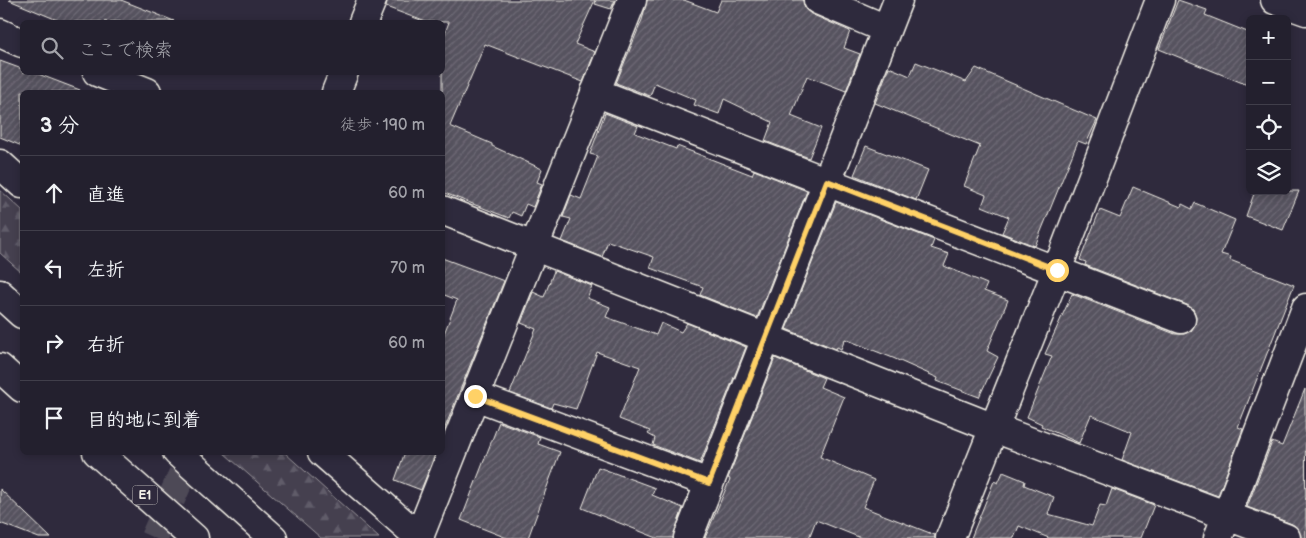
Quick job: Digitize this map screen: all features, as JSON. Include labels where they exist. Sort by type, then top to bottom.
[{"type":"main road","points":[[364,20],[372,0]]},
{"type":"main road","points":[[325,455],[419,537],[632,0]]},
{"type":"main road","points":[[818,0],[886,29]]},
{"type":"main road","points":[[688,538],[898,0]]},
{"type":"main road","points":[[950,538],[1057,270],[1160,0]]},
{"type":"main road","points":[[1275,0],[1306,11]]},
{"type":"main road","points":[[0,34],[20,41]]},
{"type":"main road","points":[[104,75],[142,90]]},
{"type":"main road","points":[[337,90],[343,75]]},
{"type":"main road","points":[[595,92],[1181,319]]},
{"type":"main road","points":[[0,164],[20,182]]},
{"type":"main road","points":[[445,211],[994,428],[1222,527],[1286,538]]},
{"type":"main road","points":[[0,294],[20,312]]},
{"type":"main road","points":[[1222,527],[1306,308]]},
{"type":"main road","points":[[0,368],[20,386]]},
{"type":"main road","points":[[475,396],[709,483]]},
{"type":"main road","name":"E1","points":[[99,455],[194,538]]},
{"type":"main road","points":[[180,455],[273,538]]},
{"type":"green space","points":[[0,190],[20,208],[20,271],[0,253]]},
{"type":"green space","points":[[226,455],[287,455],[379,538],[321,538]]},
{"type":"building","points":[[9,0],[121,0],[171,20],[57,20]]},
{"type":"building","points":[[387,0],[595,0],[575,44],[595,52],[583,82],[485,44],[450,126],[542,169],[537,182],[542,184],[533,207],[526,204],[521,216],[512,212],[509,218],[445,193],[445,90],[442,90],[442,75],[445,75],[445,33],[449,22],[445,22],[445,20],[421,20],[386,7]]},
{"type":"building","points":[[596,0],[615,0],[611,9],[595,4]]},
{"type":"building","points":[[647,0],[684,0],[716,12],[721,0],[803,0],[805,9],[811,14],[850,31],[844,48],[860,54],[846,91],[807,76],[791,116],[821,128],[809,158],[765,141],[772,122],[724,99],[719,114],[694,105],[696,100],[655,83],[650,96],[616,83],[642,20]]},
{"type":"building","points":[[1178,0],[1207,10],[1205,15],[1246,31],[1246,84],[1159,49]]},
{"type":"building","points":[[0,61],[20,68],[20,75],[41,75],[80,90],[20,90],[20,145],[0,137]]},
{"type":"building","points":[[916,62],[966,82],[976,68],[1097,120],[1086,144],[1078,141],[1035,246],[1002,233],[1009,217],[982,206],[986,195],[964,186],[980,146],[875,103],[889,67],[910,76]]},
{"type":"building","points":[[605,113],[638,126],[635,133],[676,149],[677,146],[752,175],[754,170],[807,191],[757,318],[700,295],[703,287],[650,268],[654,257],[608,241],[602,257],[562,241],[571,219],[563,217],[571,195],[581,199],[598,156],[590,154]]},
{"type":"building","points":[[866,146],[928,170],[916,200],[854,175]]},
{"type":"building","points":[[1133,187],[1181,207],[1182,204],[1192,209],[1195,203],[1235,220],[1221,254],[1231,257],[1230,260],[1294,285],[1238,427],[1243,429],[1218,496],[1122,460],[1132,432],[1091,415],[1079,443],[1041,426],[1042,424],[1027,417],[1052,356],[1045,354],[1072,294],[1175,334],[1184,334],[1191,331],[1195,325],[1196,316],[1193,309],[1187,305],[1085,265],[1086,262],[1080,260],[1100,210],[1120,218]]},
{"type":"building","points":[[1291,191],[1299,191],[1283,230],[1246,216],[1254,195],[1291,195]]},
{"type":"building","points":[[836,202],[934,240],[931,248],[949,254],[944,266],[987,284],[984,291],[1008,300],[987,351],[998,357],[979,397],[937,381],[938,378],[845,339],[841,349],[837,347],[836,349],[786,329]]},
{"type":"building","points":[[445,259],[504,281],[445,428],[445,331],[457,300],[445,295]]},
{"type":"building","points":[[554,271],[592,286],[587,298],[610,307],[606,317],[656,335],[661,323],[681,332],[687,323],[746,347],[700,463],[653,445],[655,438],[648,434],[650,431],[619,419],[640,367],[597,352],[576,409],[553,403],[551,408],[510,393],[536,329],[521,323],[533,292],[544,297]]},
{"type":"building","points":[[775,358],[824,378],[820,387],[844,397],[820,457],[874,480],[863,507],[935,535],[935,538],[861,538],[816,520],[809,538],[705,538],[730,479],[728,478]]},
{"type":"building","points":[[1305,389],[1306,538],[1301,538],[1298,529],[1292,524],[1247,507],[1272,442],[1282,446]]},
{"type":"building","points":[[499,422],[540,437],[538,444],[560,452],[528,538],[507,538],[461,520]]},
{"type":"building","points":[[404,455],[435,455],[421,490],[395,480]]},
{"type":"building","points":[[598,467],[655,488],[652,495],[683,508],[673,538],[657,538],[582,508]]},
{"type":"building","points":[[1003,472],[1025,481],[1024,485],[1054,497],[1048,514],[1092,526],[1100,505],[1106,506],[1112,489],[1154,505],[1141,538],[1049,538],[1019,526],[1014,538],[971,538],[994,481],[998,483]]},
{"type":"building","points":[[0,489],[51,538],[39,538],[0,523]]},
{"type":"tunnel","points":[[154,538],[191,455]]},
{"type":"route","points":[[475,396],[709,483],[827,181],[1057,270]]}]
